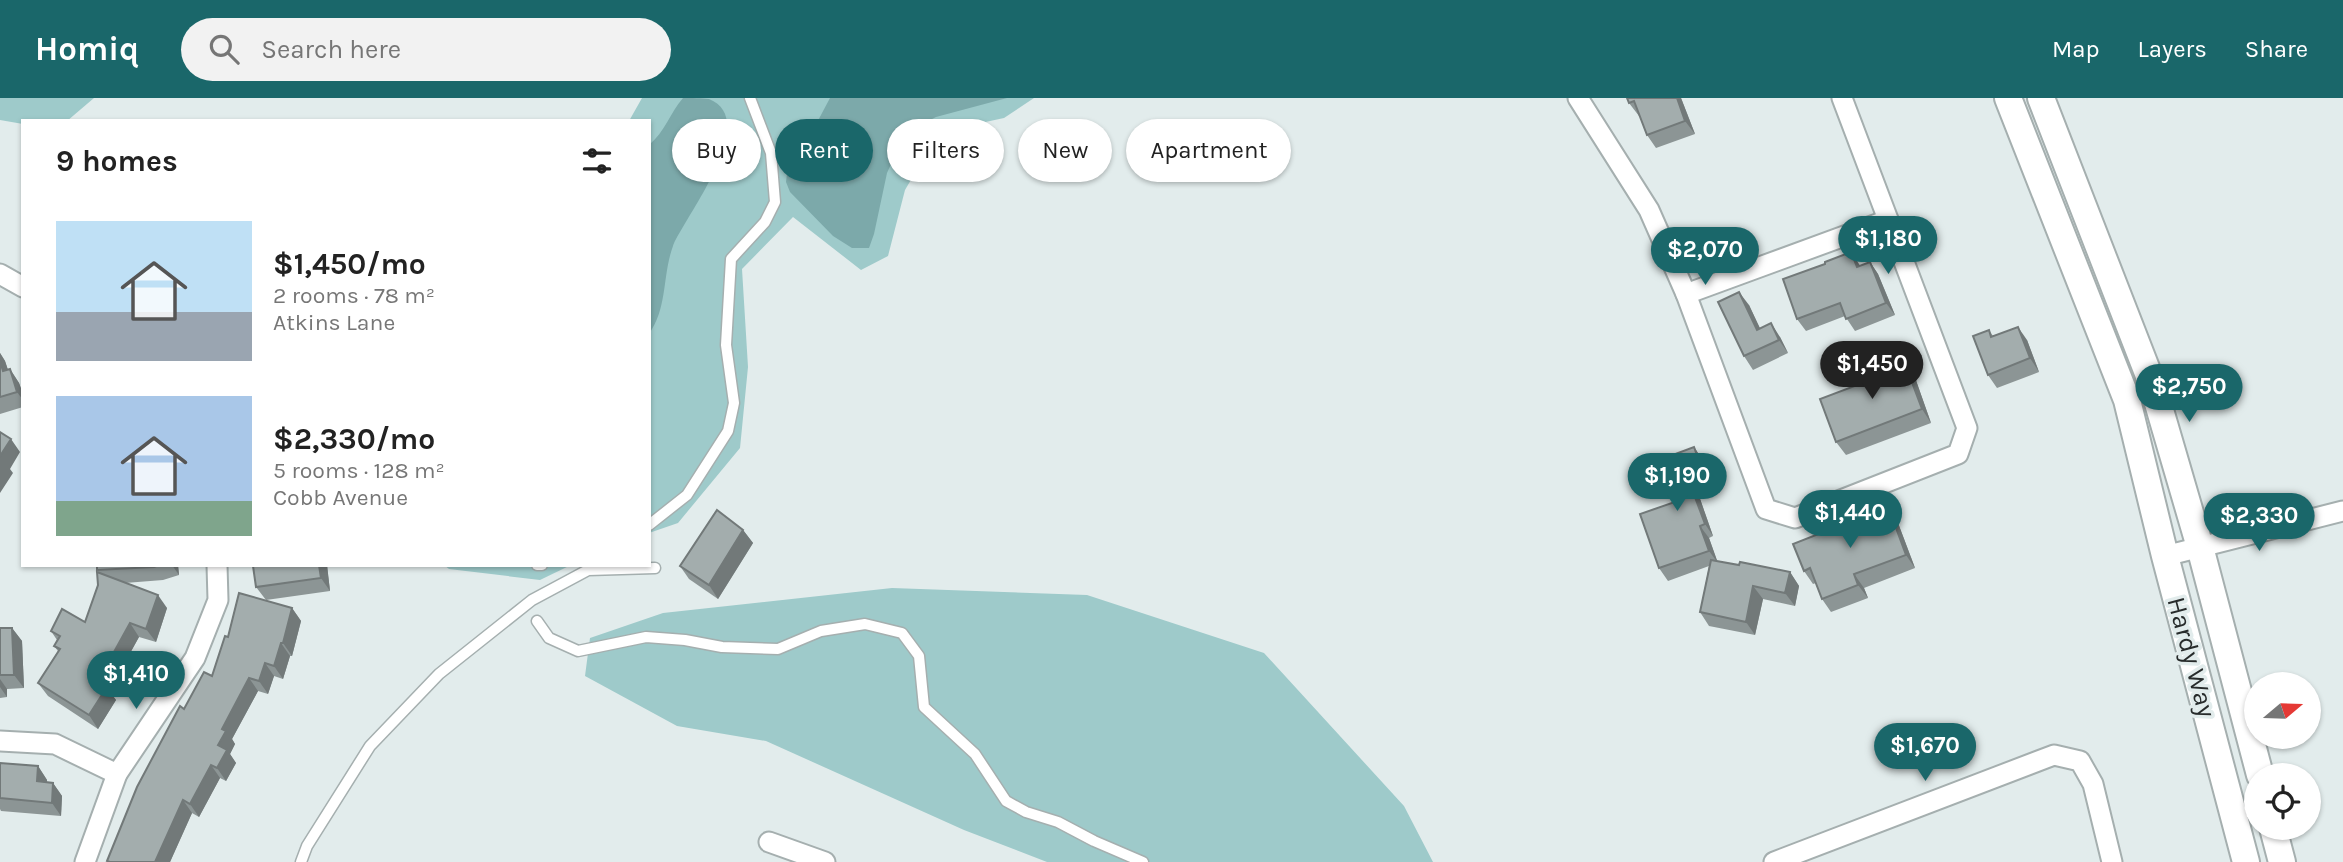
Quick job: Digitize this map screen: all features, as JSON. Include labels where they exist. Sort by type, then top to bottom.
[{"type":"main road","name":"Hardy Way","points":[[2008,98],[2127,400],[2165,556],[2246,862]]},
{"type":"main road","name":"Hardy Way","points":[[2041,98],[2153,386],[2200,547],[2257,763]]},
{"type":"main road","points":[[2276,840],[2282,862]]},
{"type":"street","points":[[1578,98],[1649,210],[1686,294],[1766,509],[1795,518],[1958,454],[1968,428],[1842,98]]},
{"type":"street","points":[[1686,294],[1888,220]]},
{"type":"street","points":[[1,276],[21,286]]},
{"type":"street","points":[[2165,556],[2343,511]]},
{"type":"street","points":[[85,862],[117,774],[195,658],[218,600],[217,567]]},
{"type":"street","points":[[0,741],[55,744],[117,774]]},
{"type":"street","points":[[1774,862],[2054,755],[2080,761],[2093,784],[2112,862]]},
{"type":"street","points":[[769,842],[825,862]]},
{"type":"lane","points":[[651,523],[687,495],[729,431],[734,403],[726,345],[731,259],[765,222],[775,202],[771,153],[750,98]]},
{"type":"lane","points":[[301,862],[307,846],[370,746],[439,674],[532,600],[587,570],[655,568]]},
{"type":"lane","points":[[537,621],[549,638],[578,651],[646,637],[685,640],[722,647],[778,649],[821,631],[865,624],[902,632],[919,656],[924,707],[975,754],[1006,801],[1143,862]]},
{"type":"shaded area","points":[[0,98],[94,98],[69,119],[21,119],[21,124],[0,120]]},
{"type":"shaded area","points":[[642,98],[1034,98],[999,119],[887,119],[887,182],[910,182],[905,190],[888,256],[861,270],[793,217],[742,269],[748,367],[740,448],[678,523],[651,532],[651,119],[630,119]]},
{"type":"shaded area","points":[[683,98],[709,99],[723,110],[725,119],[672,119],[672,182],[709,182],[673,246],[662,302],[651,331],[651,143]]},
{"type":"shaded area","points":[[830,98],[1007,98],[932,119],[887,119],[887,173],[869,248],[852,248],[833,236],[790,192],[786,182],[873,182],[873,119],[819,119]]},
{"type":"shaded area","points":[[446,567],[567,567],[540,580]]},
{"type":"shaded area","points":[[892,588],[1087,595],[1264,653],[1404,806],[1433,862],[1047,862],[964,830],[766,741],[677,726],[585,676],[590,638],[663,613]]},
{"type":"building","points":[[1627,98],[1677,98],[1685,121],[1647,135],[1634,101],[1629,103]]},
{"type":"building","points":[[1851,252],[1857,267],[1870,262],[1886,303],[1846,319],[1840,303],[1797,319],[1783,279]]},
{"type":"building","points":[[1739,292],[1757,330],[1771,323],[1779,340],[1744,356],[1718,302]]},
{"type":"building","points":[[2018,327],[2030,358],[1988,375],[1973,336],[1989,330],[1991,337]]},
{"type":"building","points":[[1902,356],[1922,409],[1836,442],[1820,399],[1876,378],[1872,366]]},
{"type":"building","points":[[0,361],[3,371],[10,369],[17,392],[0,397]]},
{"type":"building","points":[[0,432],[11,439],[0,456]]},
{"type":"building","points":[[1694,447],[1704,475],[1689,481],[1705,524],[1700,526],[1709,551],[1659,568],[1640,514],[1675,502],[1659,460]]},
{"type":"building","points":[[1873,506],[1876,514],[1889,509],[1906,555],[1854,574],[1858,585],[1822,599],[1810,568],[1804,571],[1793,544],[1844,524],[1842,518]]},
{"type":"building","points":[[717,510],[743,530],[709,585],[680,566]]},
{"type":"building","points":[[1711,560],[1739,565],[1740,562],[1790,572],[1785,593],[1753,586],[1746,622],[1700,612]]},
{"type":"building","points":[[97,567],[154,567],[97,570]]},
{"type":"building","points":[[253,567],[319,567],[321,578],[256,587]]},
{"type":"building","points":[[97,572],[158,595],[146,629],[130,623],[98,681],[107,687],[89,715],[38,683],[60,649],[54,646],[60,636],[51,631],[62,609],[85,622],[98,585]]},
{"type":"building","points":[[239,593],[292,608],[274,666],[265,663],[259,681],[249,678],[222,729],[226,731],[218,745],[227,750],[217,768],[211,765],[190,804],[183,800],[155,862],[107,861],[137,787],[180,706],[184,709],[204,672],[212,676],[225,636],[228,637]]},
{"type":"building","points":[[0,628],[12,628],[14,675],[0,675]]},
{"type":"building","points":[[0,763],[38,766],[37,781],[53,783],[52,803],[0,798]]}]
